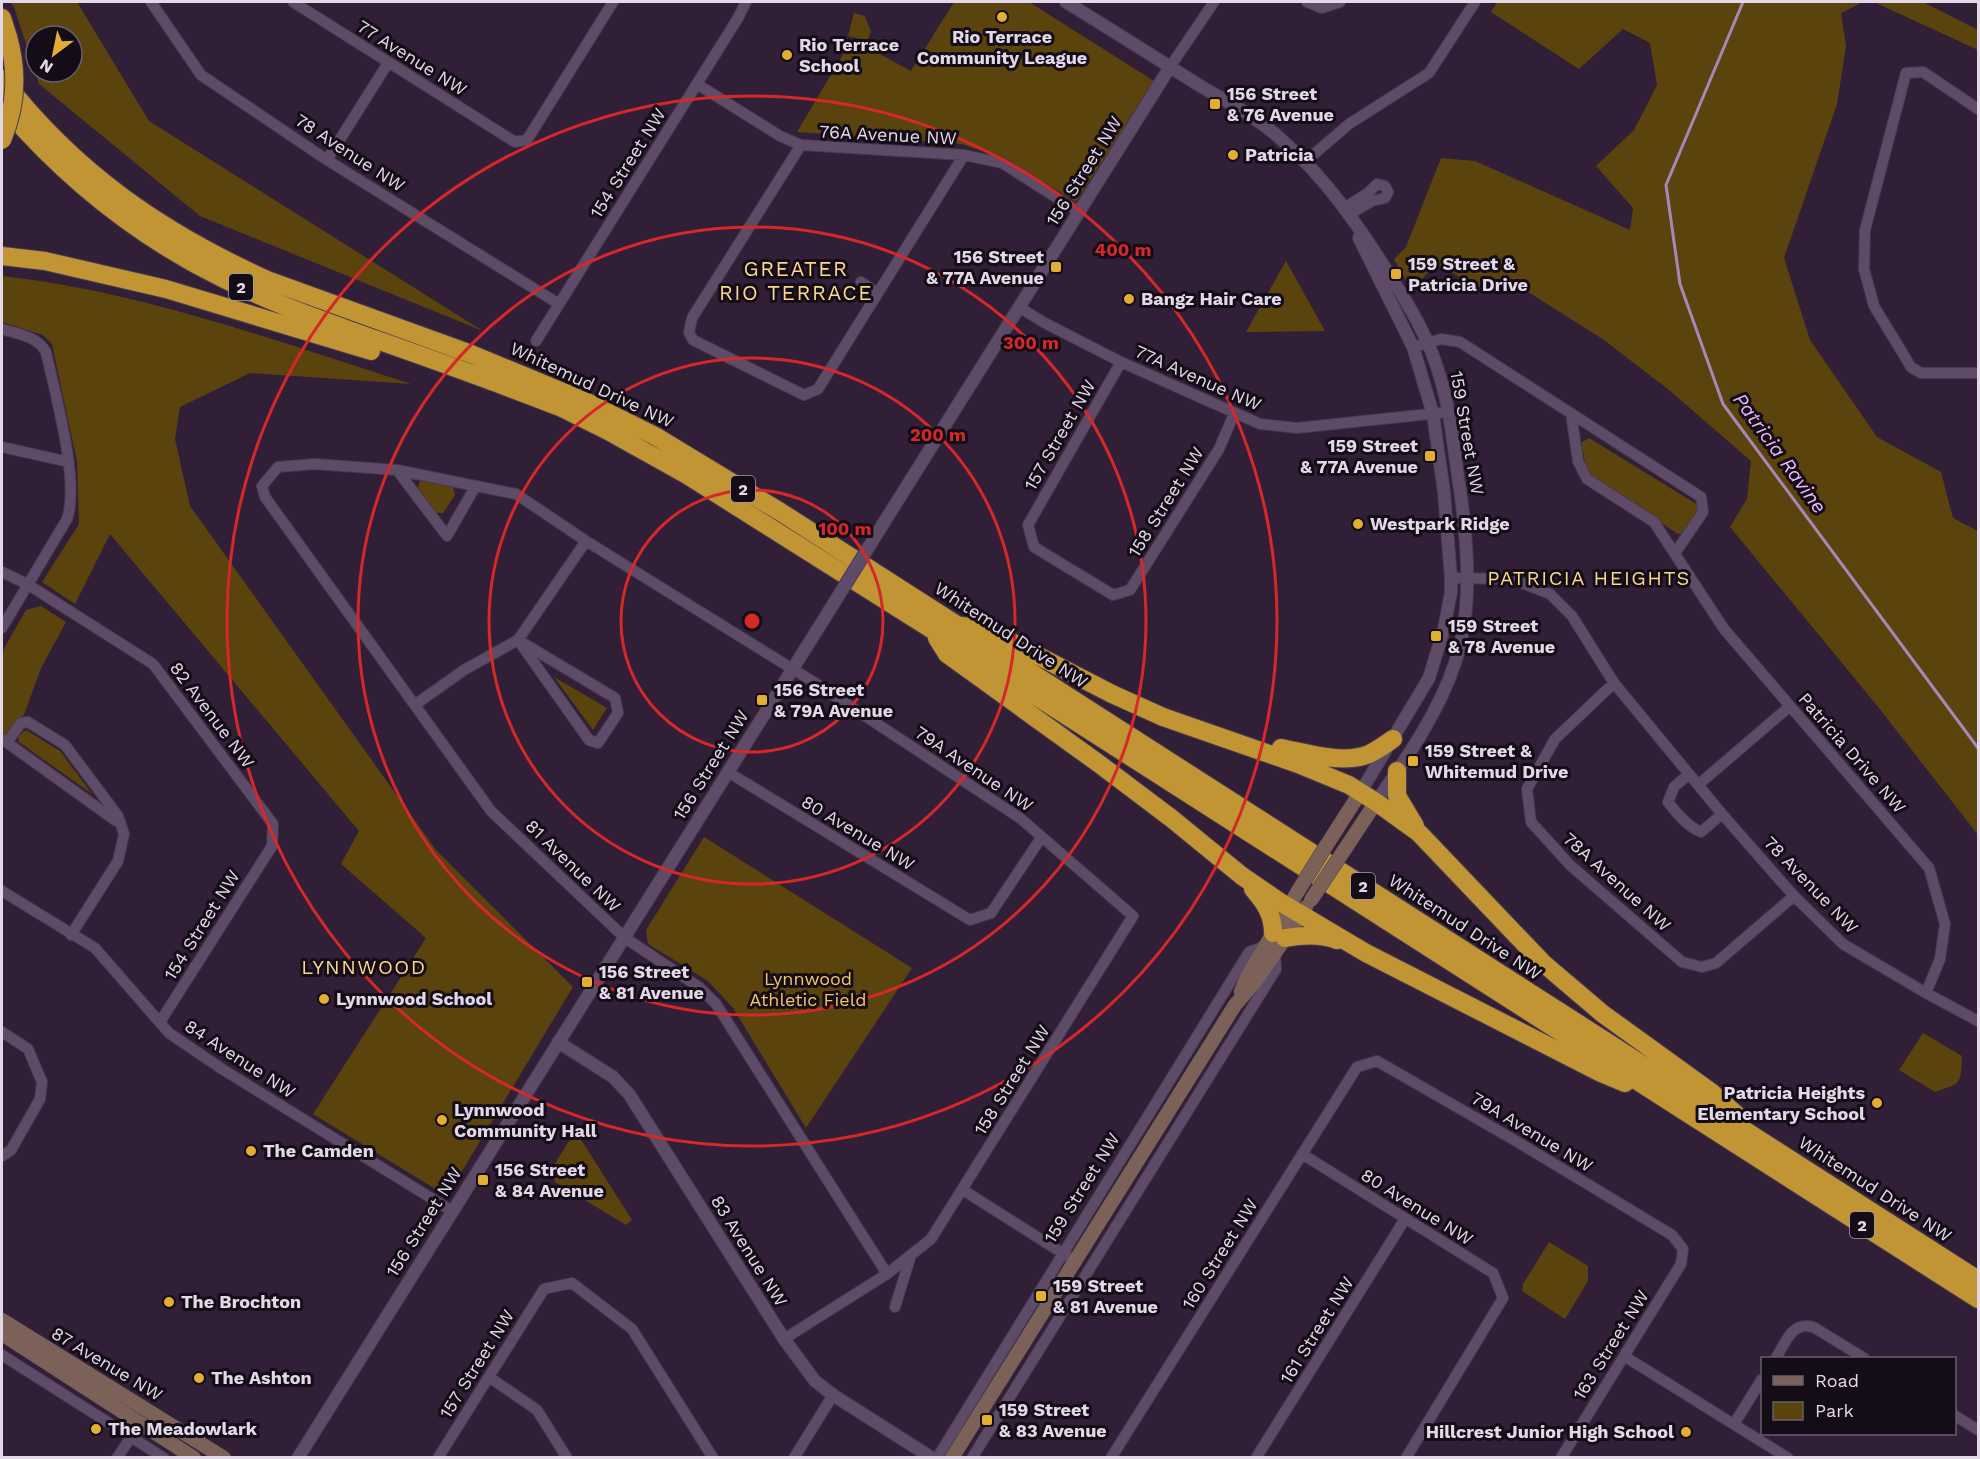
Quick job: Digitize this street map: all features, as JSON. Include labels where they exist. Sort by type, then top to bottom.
[{"type":"highway","points":[[2,18],[14,68],[14,100],[2,140]]},
{"type":"highway","name":"Whitemud Drive NW","points":[[2,79],[51,135],[83,167],[166,228],[229,263],[267,280],[518,372],[588,402],[655,436],[718,473],[957,625],[1978,1280]]},
{"type":"highway","name":"Whitemud Drive NW","points":[[2,104],[30,136],[73,178],[121,217],[189,261],[263,298],[562,408],[687,475],[1978,1299]]},
{"type":"highway","points":[[2,256],[45,261],[166,289],[353,345],[496,395],[526,394]]},
{"type":"highway","points":[[957,625],[986,629],[1112,694],[1191,727],[1298,764],[1349,785],[1368,797],[1419,833],[1543,963],[1603,1014],[1721,1100],[1769,1146]]},
{"type":"highway","points":[[931,629],[947,654],[1144,797],[1242,876],[1269,911],[1273,920],[1275,942],[1296,936],[1328,937],[1366,953],[1600,1073],[1666,1099]]},
{"type":"highway","points":[[1191,727],[1278,748],[1340,758],[1354,758],[1370,754],[1393,739]]},
{"type":"highway","points":[[1397,771],[1397,796],[1419,833]]},
{"type":"highway","points":[[1242,876],[1300,903],[1366,953]]},
{"type":"main road","name":"159 Street NW","points":[[1300,903],[1332,836],[1368,797]]},
{"type":"main road","name":"159 Street NW","points":[[952,1458],[1235,1005],[1247,977],[1275,942],[1300,903],[1347,846],[1368,797]]},
{"type":"main road","name":"87 Avenue NW","points":[[2,1320],[224,1458]]},
{"type":"main road","name":"87 Avenue NW","points":[[2,1334],[194,1458]]},
{"type":"street","name":"78 Avenue NW","points":[[151,2],[201,75],[327,159],[559,304]]},
{"type":"street","name":"77 Avenue NW","points":[[293,2],[515,142],[527,140],[613,2]]},
{"type":"street","name":"154 Street NW","points":[[536,341],[746,2]]},
{"type":"street","name":"156 Street NW","points":[[298,1458],[1019,307],[1170,67],[1214,2]]},
{"type":"street","points":[[1307,2],[1322,8],[1339,2]]},
{"type":"street","points":[[1306,161],[1350,124],[1429,73],[1475,2]]},
{"type":"street","name":"159 Street NW","points":[[1073,3],[1258,122],[1282,139],[1306,161],[1346,211],[1404,298],[1428,343],[1441,377],[1465,525],[1466,606],[1455,662],[1433,712],[1397,771],[1368,797]]},
{"type":"street","points":[[327,159],[388,63]]},
{"type":"street","points":[[1978,109],[1923,72],[1906,73],[1865,230],[1864,269],[1875,306],[1911,367],[1921,373],[1978,373]]},
{"type":"street","name":"76A Avenue NW","points":[[697,84],[780,136],[801,146],[964,155],[1002,163],[1079,212]]},
{"type":"street","points":[[801,146],[692,318],[689,332],[693,340],[804,395],[818,389],[964,155]]},
{"type":"street","name":"159 Street NW","points":[[1346,211],[1413,346],[1433,414],[1444,492],[1451,578],[1451,592],[1444,628],[1429,678],[1393,739],[1368,797]]},
{"type":"street","points":[[861,282],[877,293]]},
{"type":"street","name":"77A Avenue NW","points":[[1019,307],[1043,322],[1121,362],[1260,424],[1297,428],[1448,412]]},
{"type":"street","points":[[2,329],[36,340],[46,352],[69,462],[72,501],[67,519],[2,628]]},
{"type":"street","points":[[1413,346],[1441,339],[1460,342],[1701,497],[1703,512],[1675,553]]},
{"type":"street","name":"157 Street NW","points":[[1113,595],[1034,546],[1028,525],[1121,362]]},
{"type":"street","name":"Patricia Drive NW","points":[[1571,413],[1578,461],[1587,479],[1654,522],[1724,629],[1929,868],[1945,924],[1940,959],[1926,993]]},
{"type":"street","name":"158 Street NW","points":[[1113,595],[1130,590],[1219,448],[1234,414]]},
{"type":"street","points":[[2,447],[69,462]]},
{"type":"street","name":"79A Avenue NW","points":[[278,467],[315,464],[397,470],[516,494],[586,541],[792,668],[1020,818],[1133,916]]},
{"type":"street","name":"81 Avenue NW","points":[[278,467],[262,486],[265,497],[491,811],[625,938],[699,987],[716,1004],[887,1274]]},
{"type":"street","points":[[397,470],[447,536],[475,487]]},
{"type":"street","points":[[416,704],[464,670],[518,640],[586,541]]},
{"type":"street","name":"82 Avenue NW","points":[[2,572],[27,584],[153,664],[273,824],[272,846]]},
{"type":"street","name":"78 Avenue NW","points":[[1451,578],[1512,579],[1550,594],[1572,616],[1614,683],[1722,814],[1794,896],[1843,944],[1978,1021]]},
{"type":"street","points":[[518,640],[615,698],[618,713],[598,743],[589,740],[518,640]]},
{"type":"street","name":"78A Avenue NW","points":[[1614,683],[1555,739],[1527,789],[1531,822],[1570,866],[1682,962],[1702,967],[1716,963],[1794,896]]},
{"type":"street","points":[[1698,785],[1790,706]]},
{"type":"street","points":[[71,935],[118,861],[124,834],[118,816],[65,745],[28,722],[21,723],[4,741],[114,818],[124,834]]},
{"type":"street","name":"80 Avenue NW","points":[[729,772],[970,920],[991,913],[1041,838]]},
{"type":"street","points":[[1689,774],[1674,787],[1668,802],[1678,816],[1701,832],[1722,814]]},
{"type":"street","name":"154 Street NW","points":[[160,1022],[272,846]]},
{"type":"street","name":"84 Avenue NW","points":[[2,891],[95,948],[169,1033],[222,1069],[452,1211]]},
{"type":"street","name":"158 Street NW","points":[[784,1339],[887,1274],[931,1239],[1133,916]]},
{"type":"street","name":"159 Street NW","points":[[935,1458],[1250,952],[1275,942],[1276,969],[972,1458]]},
{"type":"street","points":[[2,1032],[28,1049],[42,1082],[40,1099],[6,1153]]},
{"type":"street","name":"83 Avenue NW","points":[[558,1042],[613,1077],[629,1094],[784,1339],[815,1381],[833,1395],[935,1458]]},
{"type":"street","name":"79A Avenue NW","points":[[1357,1067],[1377,1061],[1672,1235],[1683,1249]]},
{"type":"street","name":"160 Street NW","points":[[1111,1458],[1357,1067]]},
{"type":"street","name":"80 Avenue NW","points":[[1302,1154],[1493,1273],[1503,1298],[1406,1458]]},
{"type":"street","points":[[963,1190],[1075,1261]]},
{"type":"street","name":"161 Street NW","points":[[1256,1458],[1405,1219]]},
{"type":"street","name":"163 Street NW","points":[[1561,1458],[1681,1264],[1683,1249]]},
{"type":"street","points":[[895,1307],[911,1255]]},
{"type":"street","name":"157 Street NW","points":[[438,1458],[544,1289],[572,1283],[632,1329],[713,1458]]},
{"type":"street","points":[[1777,1357],[1792,1332],[1803,1325],[1815,1328],[1861,1357]]},
{"type":"street","points":[[2,1355],[164,1458]]},
{"type":"street","points":[[1624,1356],[1788,1458]]},
{"type":"street","points":[[489,1377],[537,1410],[567,1458]]},
{"type":"street","points":[[1734,1424],[1761,1381]]},
{"type":"street","points":[[794,1458],[833,1395]]},
{"type":"street","points":[[1956,1416],[1978,1430]]},
{"type":"street","points":[[117,1458],[130,1437]]},
{"type":"green space","points":[[10,2],[77,2],[149,121],[483,331],[200,216],[39,84],[84,84],[84,24],[24,24],[24,38],[14,7]]},
{"type":"green space","points":[[954,2],[1029,2],[1154,81],[1076,202],[1009,161],[962,144],[797,132],[852,39],[911,71]]},
{"type":"green space","points":[[1497,2],[1863,2],[1841,13],[1846,46],[1837,104],[1784,258],[1810,340],[1877,437],[1941,472],[1953,518],[1978,531],[1978,835],[1879,708],[1730,527],[1747,499],[1751,461],[1669,390],[1604,340],[1525,290],[1481,288],[1435,264],[1412,291],[1394,259],[1406,247],[1441,158],[1475,161],[1630,230],[1633,208],[1596,166],[1634,130],[1657,85],[1650,43],[1623,29],[1579,69],[1491,12]]},
{"type":"green space","points":[[1874,2],[1923,2],[1978,30],[1978,50]]},
{"type":"green space","points":[[854,13],[865,16],[871,32],[867,41],[848,36]]},
{"type":"green space","points":[[1286,261],[1325,331],[1246,332]]},
{"type":"green space","points":[[2,276],[55,283],[158,306],[260,335],[411,384],[250,373],[180,407],[175,439],[190,506],[436,850],[573,987],[447,1196],[313,1114],[426,938],[341,864],[359,831],[110,534],[75,604],[42,582],[79,524],[77,462],[52,344],[43,335],[2,322]]},
{"type":"green space","points":[[1589,438],[1698,505],[1699,513],[1685,532],[1678,534],[1595,479],[1586,467],[1581,443]]},
{"type":"green space","points":[[425,478],[453,487],[455,495],[443,513],[436,513],[418,488],[420,481]]},
{"type":"green space","points":[[41,606],[66,622],[41,668],[24,715],[18,719],[8,736],[2,732],[2,652],[26,610]]},
{"type":"green space","points":[[554,677],[607,708],[593,730]]},
{"type":"green space","points":[[26,730],[60,751],[92,794],[19,742],[18,736]]},
{"type":"green space","name":"Lynnwood Athletic Field","points":[[704,837],[912,968],[806,1128],[733,1008],[708,981],[648,944],[646,930]]},
{"type":"green space","points":[[1923,1033],[1962,1056],[1960,1078],[1950,1087],[1935,1092],[1899,1070]]},
{"type":"green space","points":[[580,1138],[632,1220],[626,1225],[555,1182],[551,1170],[569,1141]]},
{"type":"green space","points":[[1549,1242],[1588,1266],[1588,1281],[1565,1319],[1522,1291],[1523,1284]]},
{"type":"waterway","name":"Patricia Ravine","points":[[1743,2],[1666,185],[1680,284],[1723,404],[1978,748]]},
{"type":"place","name":"Rio Terrace Community League","points":[[1002,17]]},
{"type":"place","name":"Rio Terrace School","points":[[787,55]]},
{"type":"place","name":"156 Street & 76 Avenue","points":[[1215,104]]},
{"type":"place","name":"Patricia","points":[[1233,155]]},
{"type":"place","name":"156 Street & 77A Avenue","points":[[1056,267]]},
{"type":"place","name":"159 Street & Patricia Drive","points":[[1396,274]]},
{"type":"place","name":"Bangz Hair Care","points":[[1129,299]]},
{"type":"place","name":"159 Street & 77A Avenue","points":[[1430,456]]},
{"type":"place","name":"Westpark Ridge","points":[[1358,524]]},
{"type":"place","name":"159 Street & 78 Avenue","points":[[1436,636]]},
{"type":"place","name":"156 Street & 79A Avenue","points":[[762,700]]},
{"type":"place","name":"159 Street & Whitemud Drive","points":[[1413,761]]},
{"type":"place","name":"156 Street & 81 Avenue","points":[[587,982]]},
{"type":"place","name":"Lynnwood School","points":[[324,999]]},
{"type":"place","name":"Patricia Heights Elementary School","points":[[1877,1103]]},
{"type":"place","name":"Lynnwood Community Hall","points":[[442,1120]]},
{"type":"place","name":"The Camden","points":[[251,1151]]},
{"type":"place","name":"156 Street & 84 Avenue","points":[[483,1180]]},
{"type":"place","name":"159 Street & 81 Avenue","points":[[1041,1296]]},
{"type":"place","name":"The Brochton","points":[[169,1302]]},
{"type":"place","name":"The Ashton","points":[[199,1378]]},
{"type":"place","name":"159 Street & 83 Avenue","points":[[987,1420]]},
{"type":"place","name":"The Meadowlark","points":[[96,1429]]},
{"type":"place","name":"Hillcrest Junior High School","points":[[1686,1432]]},
{"type":"district","name":"GREATER RIO TERRACE","points":[[796,281]]},
{"type":"district","name":"PATRICIA HEIGHTS","points":[[1589,578]]},
{"type":"district","name":"LYNNWOOD","points":[[364,967]]}]
